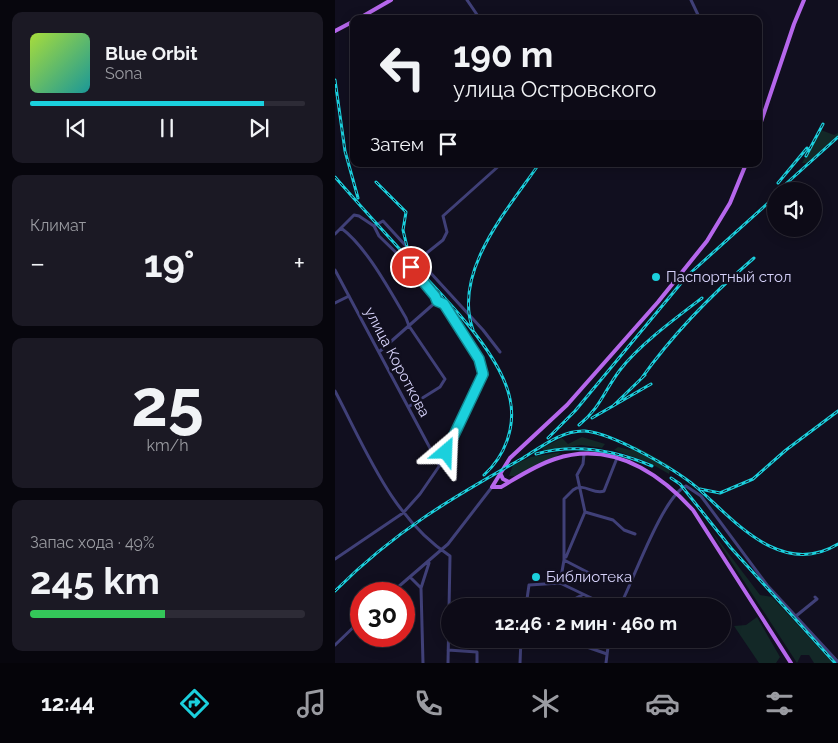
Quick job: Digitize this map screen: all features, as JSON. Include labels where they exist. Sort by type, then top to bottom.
[{"type":"main road","points":[[364,15],[391,0]]},
{"type":"main road","points":[[762,119],[804,0]]},
{"type":"main road","points":[[335,32],[350,23]]},
{"type":"main road","points":[[744,167],[720,222],[684,270],[567,405],[519,449],[500,473],[492,487],[501,487],[554,459],[584,454],[617,458],[651,472],[676,492],[697,516],[791,663]]},
{"type":"main road","points":[[500,473],[503,479],[509,482]]},
{"type":"street","points":[[467,0],[475,15]]},
{"type":"street","points":[[691,0],[698,15]]},
{"type":"street","points":[[418,260],[443,240],[447,232],[443,216],[498,167]]},
{"type":"street","points":[[335,234],[351,217],[357,215],[374,226],[379,236],[411,267],[437,301],[444,304],[482,366],[483,379],[473,393],[440,465],[425,488],[403,513],[335,559]]},
{"type":"street","points":[[374,226],[383,221],[483,330],[500,352]]},
{"type":"street","points":[[341,228],[376,271],[400,307],[409,326],[445,380],[440,386],[408,407]]},
{"type":"street","name":"улица Короткова","points":[[335,270],[440,465]]},
{"type":"street","points":[[335,303],[349,296]]},
{"type":"street","points":[[379,352],[437,301]]},
{"type":"street","points":[[335,392],[390,495],[403,513],[450,559],[448,663]]},
{"type":"street","points":[[564,560],[585,512],[577,472],[583,464],[584,454]]},
{"type":"street","points":[[560,583],[564,560],[564,499],[579,488],[584,487],[597,492],[604,491],[617,458]]},
{"type":"street","points":[[624,598],[656,526],[676,492],[686,486],[701,496],[767,585],[838,662]]},
{"type":"street","points":[[404,582],[430,561],[464,526],[492,487]]},
{"type":"street","points":[[585,512],[613,520],[624,530],[635,534]]},
{"type":"street","points":[[564,560],[593,575],[602,574],[615,578]]},
{"type":"street","points":[[423,663],[421,588],[430,561]]},
{"type":"street","points":[[410,577],[421,588]]},
{"type":"street","points":[[527,598],[528,587],[533,583],[560,583],[589,598]]},
{"type":"street","points":[[576,598],[582,595]]},
{"type":"street","points":[[796,616],[817,599],[815,597]]},
{"type":"street","points":[[335,645],[350,631]]},
{"type":"street","points":[[520,663],[521,648]]},
{"type":"street","points":[[590,648],[607,654]]},
{"type":"street","points":[[606,663],[608,648]]},
{"type":"street","points":[[449,650],[477,652],[477,663]]},
{"type":"green space","points":[[821,130],[834,135],[838,133],[838,136],[807,163],[802,163]]},
{"type":"green space","points":[[582,437],[605,444],[602,448],[581,445],[544,451],[542,448],[562,438],[568,444]]},
{"type":"green space","points":[[635,446],[671,466],[669,474],[650,463],[614,450],[618,447],[630,450]]},
{"type":"green space","points":[[561,452],[556,457],[515,476],[509,476],[513,465],[531,457]]},
{"type":"green space","points":[[710,529],[760,595],[772,597],[833,663],[814,663],[809,655],[801,655],[797,663]]},
{"type":"green space","points":[[757,617],[780,657],[776,663],[759,663],[734,626],[746,625]]},
{"type":"railway","points":[[335,80],[345,151],[358,198]]},
{"type":"railway","points":[[806,156],[823,124]]},
{"type":"railway","points":[[788,182],[838,137]]},
{"type":"railway","points":[[779,182],[807,148]]},
{"type":"railway","points":[[473,330],[469,308],[470,286],[476,264],[499,221],[537,167]]},
{"type":"railway","points":[[335,177],[456,310],[496,364],[505,382],[510,399],[510,430],[498,459],[484,475]]},
{"type":"railway","points":[[376,182],[406,212],[403,230],[409,255]]},
{"type":"railway","points":[[548,438],[575,411],[687,276],[767,204]]},
{"type":"railway","points":[[641,379],[666,346],[694,315],[754,258]]},
{"type":"railway","points":[[579,425],[592,412],[620,370],[637,351],[702,298]]},
{"type":"railway","points":[[613,406],[645,375]]},
{"type":"railway","points":[[592,418],[651,384]]},
{"type":"railway","points":[[700,489],[720,493],[753,479],[786,450],[838,411]]},
{"type":"railway","points":[[335,591],[379,551],[424,517],[552,440],[576,431],[597,433],[629,446],[663,464],[702,492],[747,532],[763,543],[781,551],[799,554],[818,553],[838,544]]},
{"type":"railway","points":[[536,454],[566,449],[595,450],[638,460],[652,466]]},
{"type":"railway","points":[[671,478],[680,484],[731,548],[835,663]]},
{"type":"place","name":"Паспортный стол","points":[[656,277]]},
{"type":"place","name":"Библиотека","points":[[536,577]]},
{"type":"route","points":[[411,267],[437,301],[444,304],[479,359],[483,370],[483,379],[473,393],[446,452]]}]
